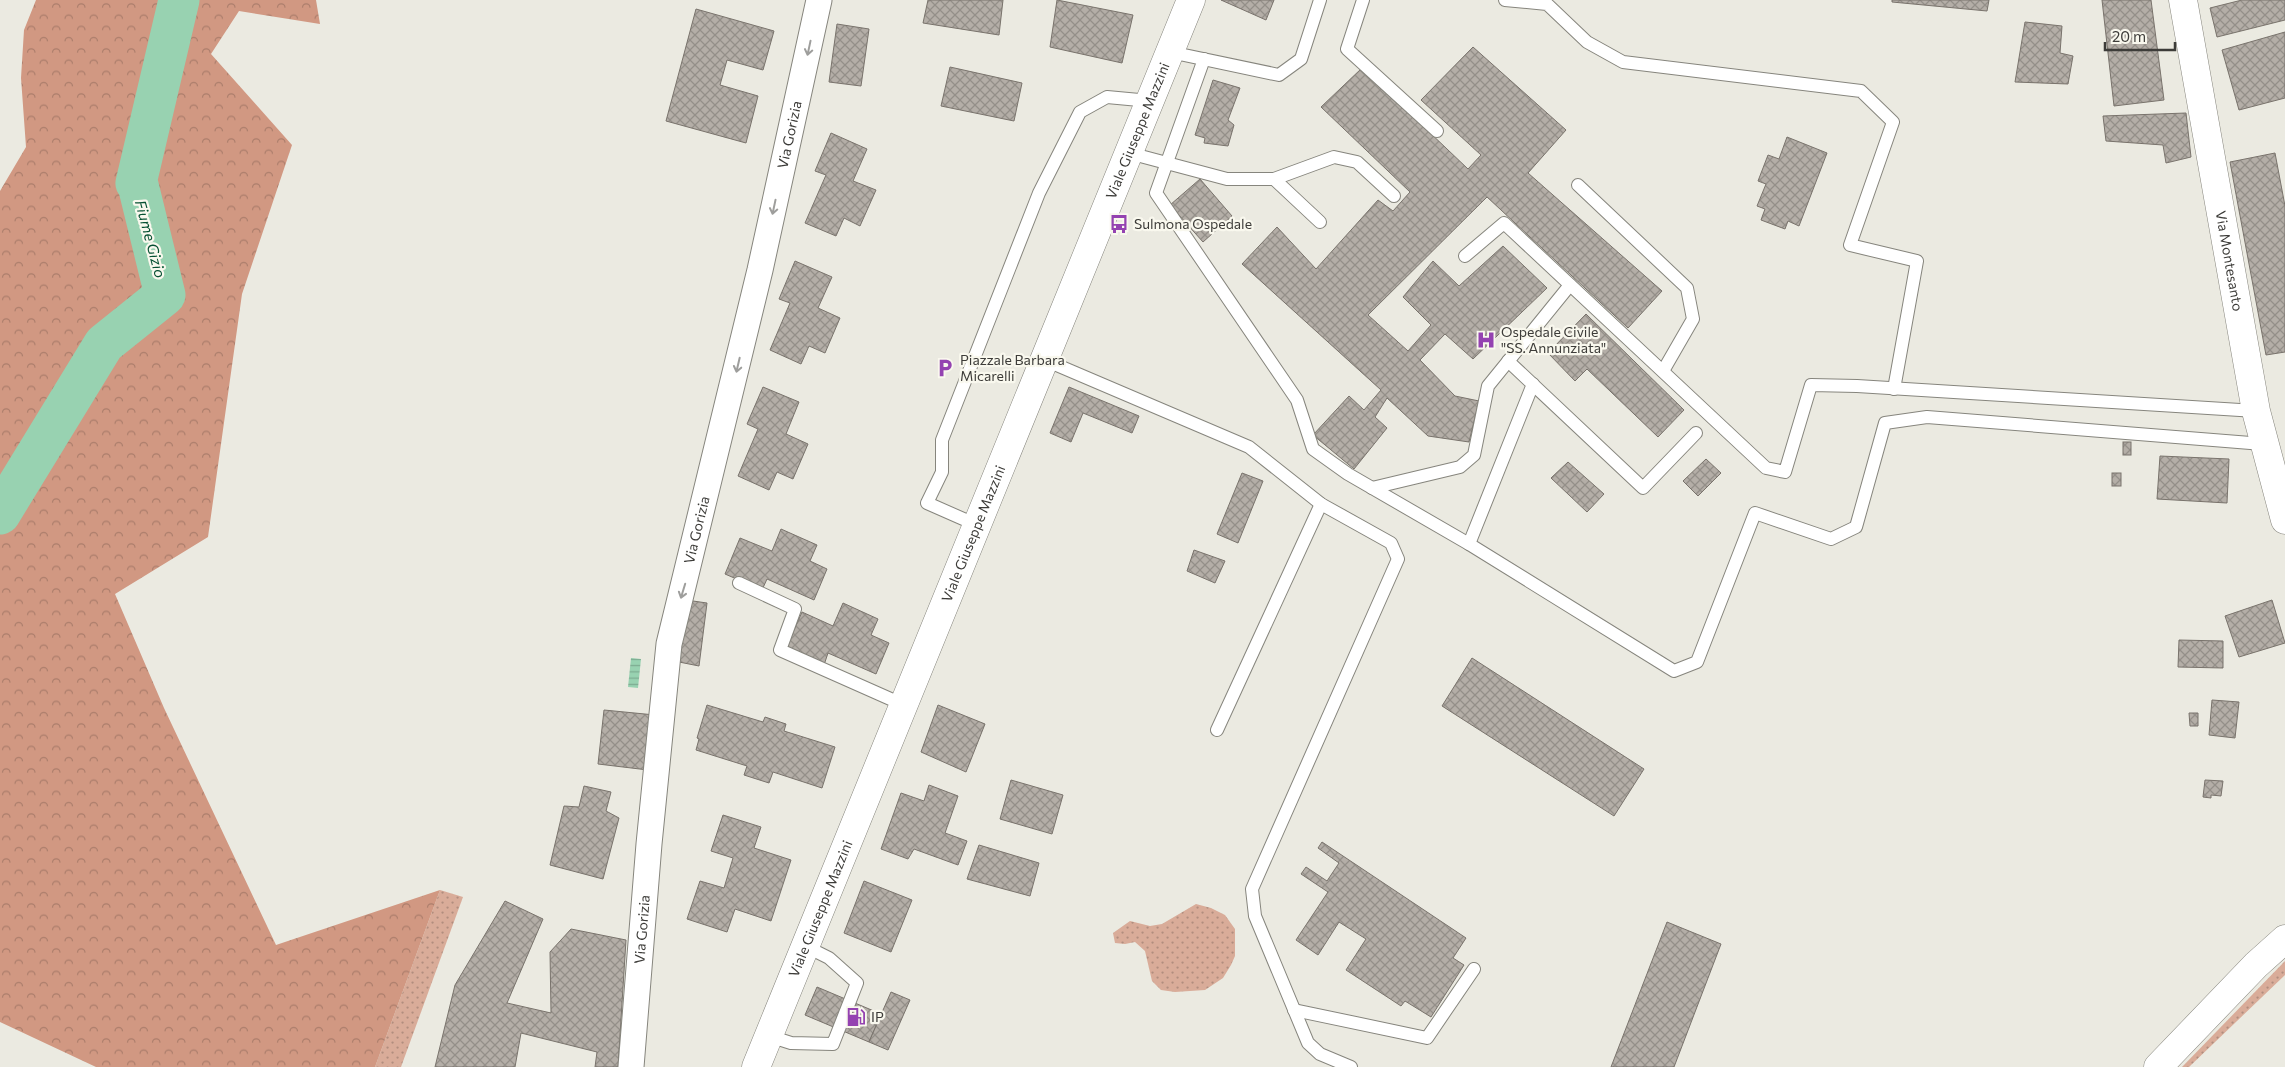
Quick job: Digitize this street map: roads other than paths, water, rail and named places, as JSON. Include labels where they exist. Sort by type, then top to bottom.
[{"type":"main road","name":"Viale Giuseppe Mazzini","points":[[756,1067],[1191,0]]},
{"type":"main road","name":"Via Montesanto","points":[[2183,0],[2256,411],[2285,520]]},
{"type":"main road","points":[[2256,965],[2285,922]]},
{"type":"main road","points":[[2158,1067],[2256,965],[2285,938]]},
{"type":"street","name":"Via Gorizia","points":[[631,1067],[649,844],[669,644],[760,270],[818,0]]},
{"type":"lane","points":[[1170,52],[1279,75],[1301,60],[1320,0]]},
{"type":"lane","points":[[1364,0],[1347,49],[1438,131]]},
{"type":"lane","points":[[1505,0],[1546,4],[1587,42],[1623,62],[1861,91],[1893,122],[1850,245],[1917,261],[1894,389]]},
{"type":"lane","points":[[1204,59],[1156,193],[1296,400],[1313,449],[1348,474],[1469,544],[1674,671],[1697,662],[1755,513],[1831,539],[1856,527],[1885,422],[1926,417],[2264,444]]},
{"type":"lane","points":[[977,525],[927,503],[942,472],[942,440],[1038,193],[1080,112],[1107,97],[1150,101]]},
{"type":"lane","points":[[1129,153],[1227,179],[1274,179],[1334,157],[1357,162],[1394,196]]},
{"type":"lane","points":[[1274,179],[1320,222]]},
{"type":"lane","points":[[1578,186],[1687,288],[1693,319],[1662,371]]},
{"type":"lane","points":[[1466,256],[1504,223],[1766,468],[1785,472],[1811,386],[1894,389],[2256,411]]},
{"type":"lane","points":[[1372,488],[1460,467],[1474,455],[1488,386],[1570,285]]},
{"type":"lane","points":[[1045,360],[1249,447],[1321,504],[1391,543],[1398,559],[1252,889],[1255,916],[1308,1043],[1320,1054],[1351,1067]]},
{"type":"lane","points":[[1508,361],[1643,488],[1696,434]]},
{"type":"lane","points":[[1469,544],[1533,384]]},
{"type":"lane","points":[[1217,730],[1321,504]]},
{"type":"lane","points":[[739,583],[796,609],[780,650],[904,705]]},
{"type":"lane","points":[[768,1036],[791,1043],[833,1044],[857,983],[829,958],[805,946]]},
{"type":"lane","points":[[1294,1010],[1427,1038],[1474,969]]},
{"type":"waterway","name":"Fiume Gizio","points":[[0,514],[104,344],[165,295],[136,183],[179,0]]},
{"type":"place","name":"Sulmona Ospedale","points":[[1119,224]]},
{"type":"place","name":"Ospedale Civile \"SS. Annunziata\"","points":[[1486,340]]},
{"type":"place","name":"Piazzale Barbara Micarelli","points":[[945,368]]},
{"type":"place","name":"IP","points":[[856,1017]]}]
